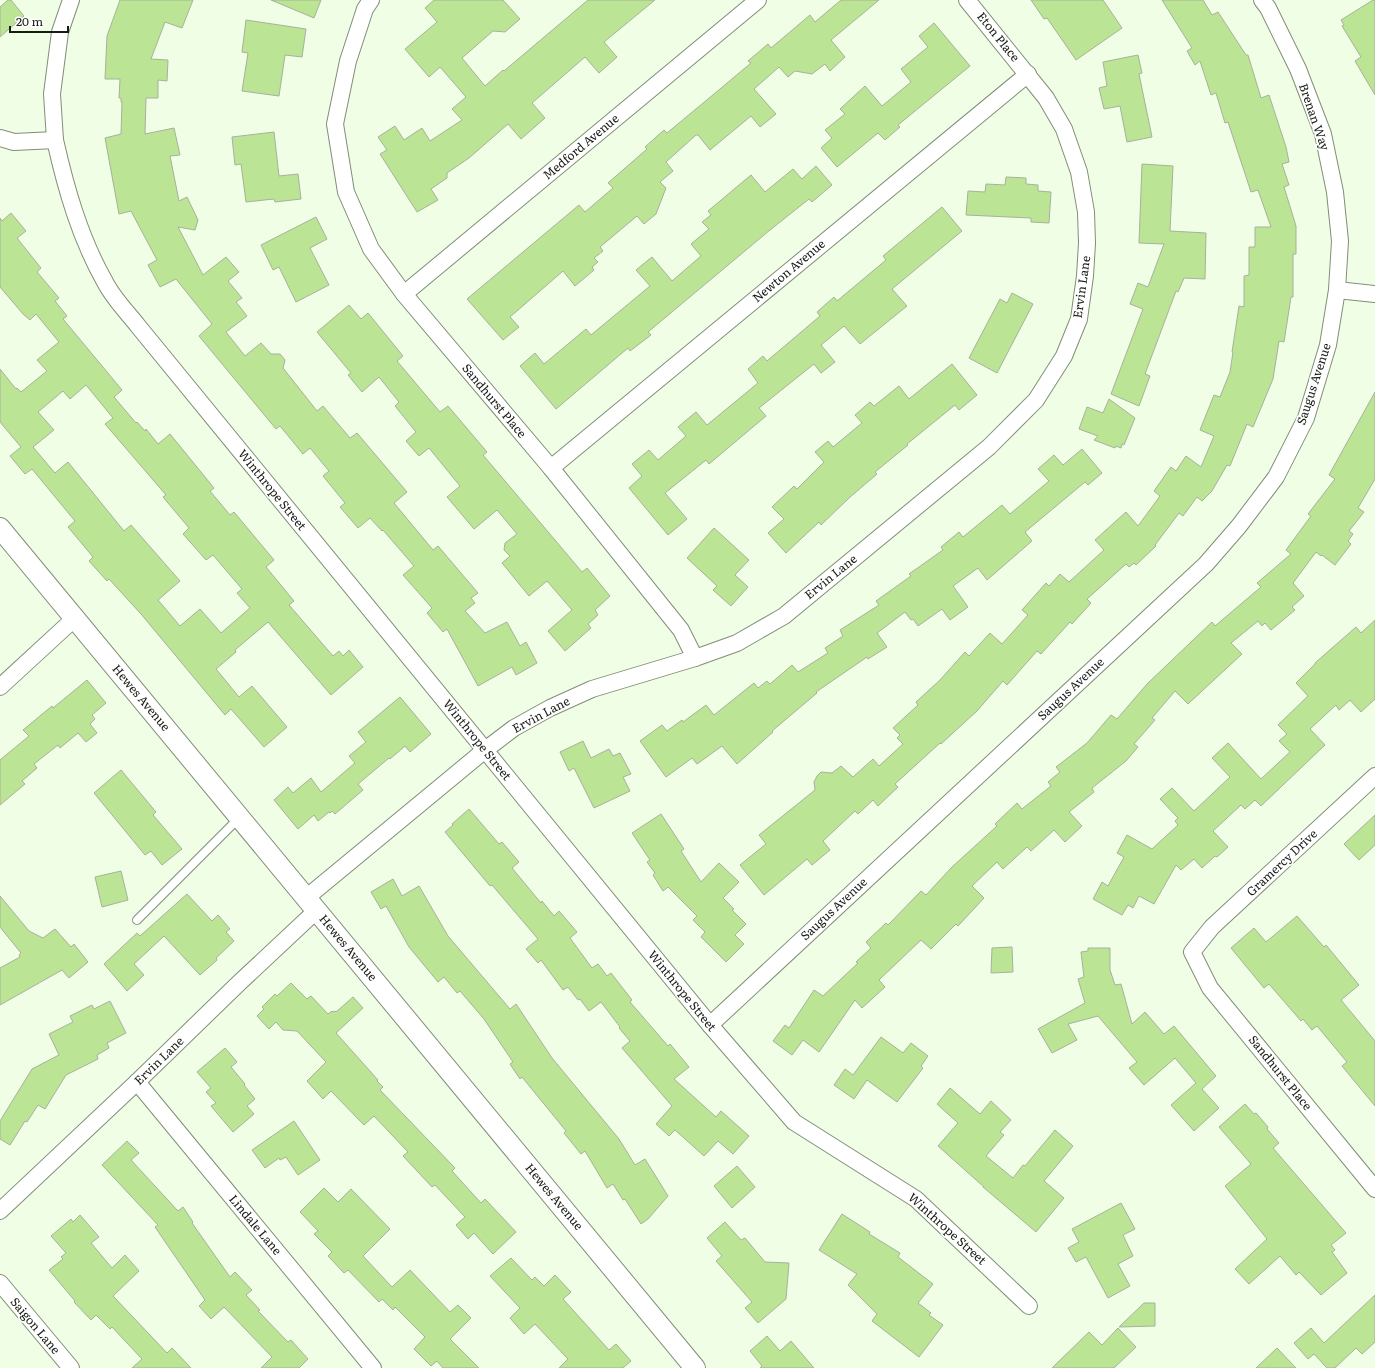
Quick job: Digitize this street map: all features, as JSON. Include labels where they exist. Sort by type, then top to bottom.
[{"type":"street","name":"Winthrope Street","points":[[71,0],[60,32],[52,94],[55,140],[65,183],[80,230],[105,283],[148,339],[710,1025],[794,1122],[916,1199],[1029,1306]]},
{"type":"street","name":"Sandhurst Place","points":[[371,0],[365,9],[348,61],[335,124],[346,192],[371,250],[404,294],[551,468],[681,630],[695,658]]},
{"type":"street","name":"Medford Avenue","points":[[404,294],[758,0]]},
{"type":"street","name":"Eton Place","points":[[967,0],[1028,74]]},
{"type":"street","name":"Brenan Way","points":[[1262,0],[1268,8],[1298,69],[1323,134],[1335,192],[1340,241],[1337,290]]},
{"type":"street","name":"Newton Avenue","points":[[551,468],[1028,74]]},
{"type":"street","name":"Ervin Lane","points":[[0,1211],[137,1082],[239,983],[312,904],[485,750],[514,728],[571,698],[592,689],[737,644],[784,616],[990,448],[1036,400],[1064,356],[1079,319],[1085,276],[1087,243],[1086,212],[1079,172],[1064,129],[1046,98],[1028,74]]},
{"type":"street","points":[[0,138],[14,142],[55,140]]},
{"type":"street","points":[[1337,290],[1375,294]]},
{"type":"street","name":"Saugus Avenue","points":[[710,1025],[1206,564],[1239,526],[1276,477],[1306,418],[1328,345],[1337,290]]},
{"type":"street","name":"Hewes Avenue","points":[[0,528],[695,1368]]},
{"type":"street","points":[[0,687],[75,618]]},
{"type":"street","name":"Gramercy Drive","points":[[1192,952],[1212,928],[1375,776]]},
{"type":"street","name":"Sandhurst Place","points":[[1192,952],[1210,988],[1375,1189]]},
{"type":"street","name":"Lindale Lane","points":[[137,1082],[373,1368]]},
{"type":"street","name":"Saigon Lane","points":[[0,1283],[71,1368]]},
{"type":"lane","points":[[137,920],[240,818]]},
{"type":"building","points":[[8,0],[11,0],[24,16],[0,37],[0,7]]},
{"type":"building","points":[[120,0],[193,0],[182,28],[165,22],[151,59],[168,60],[167,81],[158,80],[158,98],[146,98],[145,134],[174,128],[180,155],[170,156],[179,201],[187,197],[198,220],[195,230],[178,227],[203,275],[226,257],[239,272],[228,281],[242,298],[236,302],[247,316],[226,332],[245,356],[261,343],[271,354],[280,354],[285,360],[283,368],[317,411],[323,406],[350,438],[357,433],[407,492],[394,503],[433,550],[438,546],[478,593],[471,598],[475,603],[465,611],[485,633],[507,622],[520,646],[526,642],[537,663],[516,675],[512,667],[478,686],[447,629],[443,632],[427,613],[432,608],[403,575],[414,566],[383,530],[382,531],[370,518],[358,528],[340,507],[345,503],[323,476],[329,471],[310,448],[303,454],[280,426],[276,429],[199,336],[212,324],[176,279],[160,287],[148,265],[157,260],[131,211],[119,214],[105,138],[121,134],[122,102],[121,98],[119,98],[120,79],[105,79],[107,36]]},
{"type":"building","points":[[271,0],[321,0],[314,18]]},
{"type":"building","points":[[434,0],[503,0],[520,19],[505,32],[493,31],[462,58],[485,86],[588,0],[655,0],[604,42],[617,57],[599,73],[585,57],[532,103],[545,118],[521,139],[508,124],[469,158],[447,173],[447,178],[431,189],[438,200],[417,212],[380,154],[387,150],[378,137],[395,126],[404,140],[422,128],[430,141],[462,120],[452,109],[466,97],[440,67],[429,77],[405,49],[437,22],[425,8]]},
{"type":"building","points":[[841,0],[879,0],[831,40],[845,57],[830,71],[825,64],[812,74],[795,71],[788,77],[779,67],[754,89],[776,114],[760,127],[751,116],[710,150],[698,135],[696,135],[666,162],[673,171],[660,182],[666,188],[656,214],[644,224],[637,216],[600,247],[603,251],[594,258],[598,262],[592,267],[594,270],[575,286],[563,271],[510,317],[519,327],[503,340],[467,299],[579,205],[585,212],[613,188],[608,183],[647,149],[645,147],[664,130],[667,133],[714,94],[751,63],[748,61],[768,44],[771,48],[810,15],[815,22]]},
{"type":"building","points":[[1031,0],[1103,0],[1122,28],[1076,60],[1047,18],[1044,19]]},
{"type":"building","points":[[1162,0],[1203,0],[1212,15],[1218,12],[1246,55],[1248,55],[1261,98],[1269,95],[1286,147],[1289,162],[1282,164],[1289,185],[1284,187],[1296,226],[1296,254],[1293,254],[1293,297],[1291,297],[1284,342],[1279,341],[1273,379],[1253,427],[1247,424],[1230,466],[1227,465],[1212,491],[1202,501],[1197,497],[1183,516],[1179,513],[1155,545],[1156,546],[1136,565],[1134,563],[1129,567],[1126,564],[1087,599],[1091,603],[1072,624],[1070,622],[1041,654],[1037,651],[1007,685],[1003,681],[977,711],[895,784],[898,787],[878,806],[873,800],[858,814],[855,811],[823,841],[830,850],[812,865],[807,859],[764,895],[740,865],[766,844],[759,835],[815,790],[814,782],[821,772],[832,773],[841,766],[853,777],[873,759],[879,766],[903,744],[897,738],[900,735],[893,728],[918,705],[916,702],[940,680],[965,652],[969,656],[990,633],[1002,644],[1028,615],[1022,610],[1046,583],[1049,586],[1060,574],[1069,582],[1104,550],[1095,540],[1126,512],[1138,526],[1160,496],[1154,491],[1171,467],[1176,471],[1186,456],[1201,467],[1214,436],[1200,430],[1214,395],[1220,397],[1230,372],[1239,306],[1244,307],[1244,276],[1249,275],[1249,247],[1255,247],[1255,227],[1271,227],[1258,190],[1251,192],[1228,122],[1225,123],[1216,93],[1211,95],[1200,61],[1195,65],[1187,51],[1192,48]]},
{"type":"building","points":[[1375,0],[1375,95],[1355,61],[1361,57],[1342,26],[1344,25],[1341,20]]},
{"type":"building","points":[[246,20],[306,29],[302,57],[285,55],[279,96],[242,91],[248,53],[242,52]]},
{"type":"building","points":[[934,23],[970,66],[898,125],[900,127],[885,140],[878,133],[837,167],[821,148],[832,138],[825,130],[845,114],[840,109],[865,86],[882,106],[911,82],[901,69],[928,47],[919,36]]},
{"type":"building","points":[[1138,55],[1142,73],[1139,74],[1152,137],[1127,142],[1120,106],[1104,109],[1099,88],[1107,86],[1103,62]]},
{"type":"building","points":[[274,132],[279,176],[298,174],[301,199],[275,202],[274,199],[246,202],[241,164],[235,165],[232,137]]},
{"type":"building","points":[[1142,164],[1173,166],[1170,231],[1206,233],[1205,279],[1184,278],[1178,292],[1176,291],[1145,374],[1150,376],[1139,406],[1111,394],[1143,309],[1130,304],[1138,283],[1148,287],[1164,244],[1139,243]]},
{"type":"building","points":[[816,166],[832,185],[812,202],[809,199],[770,230],[648,332],[651,335],[630,351],[628,348],[556,409],[520,366],[535,353],[544,364],[586,329],[591,335],[650,286],[636,270],[652,257],[672,281],[701,256],[691,244],[709,229],[702,222],[711,215],[708,211],[751,175],[765,192],[793,169],[802,179]]},
{"type":"building","points":[[1006,177],[1026,178],[1026,184],[1038,185],[1038,191],[1051,192],[1049,223],[1031,222],[1031,218],[966,215],[968,191],[985,192],[986,184],[1005,185]]},
{"type":"building","points":[[942,207],[962,231],[892,289],[907,306],[860,344],[844,326],[821,345],[835,362],[821,373],[814,364],[759,408],[766,416],[709,464],[706,460],[665,493],[687,519],[668,535],[629,488],[642,476],[632,464],[649,450],[658,460],[686,436],[678,427],[696,412],[707,425],[758,383],[748,369],[763,356],[767,361],[820,316],[817,312],[834,297],[837,301],[886,260],[883,256]]},
{"type":"building","points":[[11,213],[26,231],[17,238],[41,268],[37,272],[59,298],[55,301],[67,316],[63,319],[122,390],[114,397],[136,423],[137,422],[145,431],[146,429],[158,444],[170,434],[214,488],[210,491],[230,515],[234,512],[274,560],[266,567],[294,601],[289,605],[333,656],[339,651],[343,656],[349,650],[363,667],[331,695],[268,622],[235,650],[236,652],[216,669],[239,697],[252,686],[287,727],[264,747],[231,709],[225,715],[141,614],[109,579],[107,581],[89,561],[93,557],[68,527],[75,521],[32,469],[25,474],[10,456],[21,447],[0,422],[0,369],[16,389],[17,388],[21,392],[47,371],[37,360],[59,342],[36,314],[30,320],[0,287],[0,218],[2,221]],"holes":[[[86,385],[113,418],[105,424],[166,495],[163,497],[189,528],[183,534],[206,560],[213,555],[242,589],[237,593],[250,608],[221,633],[200,609],[180,626],[158,600],[180,581],[131,525],[124,531],[68,462],[55,473],[33,447],[54,430],[38,412],[63,391],[70,399]]]},
{"type":"building","points":[[316,217],[327,239],[310,248],[329,285],[296,302],[279,267],[273,270],[261,245]]},
{"type":"building","points":[[1012,293],[1033,304],[997,373],[969,358],[1000,299],[1007,303]]},
{"type":"building","points":[[349,305],[361,319],[368,313],[403,356],[397,361],[440,412],[448,406],[487,452],[483,455],[582,572],[587,568],[610,596],[595,610],[598,615],[588,624],[591,628],[565,651],[548,631],[572,610],[547,581],[529,596],[502,563],[510,556],[504,550],[505,543],[517,534],[497,510],[474,529],[447,497],[460,486],[429,448],[419,456],[406,441],[416,432],[395,406],[399,402],[379,377],[362,392],[348,375],[351,373],[317,332]]},
{"type":"building","points":[[952,364],[977,395],[959,410],[955,405],[907,444],[908,445],[875,472],[877,474],[821,525],[819,522],[786,553],[768,533],[784,519],[772,507],[794,486],[797,489],[824,462],[815,452],[828,441],[833,447],[862,423],[855,415],[870,402],[874,406],[899,386],[909,399]]},
{"type":"building","points":[[1375,392],[1375,479],[1358,508],[1364,512],[1349,531],[1353,534],[1348,541],[1351,544],[1335,565],[1316,552],[1293,583],[1304,596],[1292,607],[1295,610],[1271,630],[1265,623],[1262,626],[1258,621],[1231,643],[1242,654],[1188,704],[1175,691],[1152,718],[1155,720],[1134,744],[1138,747],[1126,761],[1092,788],[1094,792],[1069,812],[1082,826],[1065,842],[1054,830],[1031,851],[1027,847],[1003,869],[997,862],[972,886],[984,898],[958,926],[956,924],[931,949],[921,940],[879,980],[885,987],[862,1008],[855,1000],[819,1052],[803,1040],[792,1055],[773,1041],[785,1025],[789,1028],[814,990],[823,996],[858,963],[856,962],[871,948],[866,942],[886,923],[888,925],[921,891],[926,895],[952,867],[997,826],[995,824],[1017,803],[1022,809],[1051,786],[1048,782],[1060,772],[1056,767],[1087,743],[1111,715],[1117,719],[1147,684],[1212,622],[1215,626],[1261,587],[1257,583],[1291,554],[1286,550],[1311,516],[1308,514],[1335,479],[1329,475]]},
{"type":"building","points":[[1109,399],[1135,418],[1124,445],[1122,444],[1121,448],[1116,446],[1115,448],[1094,440],[1098,436],[1079,429],[1087,407],[1103,413]]},
{"type":"building","points":[[1082,449],[1102,473],[1088,485],[1085,482],[1025,532],[1032,541],[987,580],[978,568],[953,586],[968,607],[950,620],[942,609],[918,626],[905,612],[877,633],[887,647],[868,659],[867,657],[816,692],[817,693],[772,731],[773,732],[737,764],[722,746],[697,764],[692,758],[666,777],[640,741],[662,725],[667,731],[682,720],[683,722],[706,705],[714,715],[754,683],[758,688],[767,681],[770,684],[792,665],[798,672],[828,653],[825,648],[843,636],[840,630],[879,605],[876,601],[911,576],[909,574],[943,550],[941,547],[959,532],[963,537],[1002,505],[1010,514],[1049,481],[1038,469],[1054,455],[1063,465]]},
{"type":"building","points":[[714,528],[749,560],[735,575],[748,587],[731,606],[713,590],[717,586],[687,558]]},
{"type":"building","points":[[1375,620],[1375,699],[1361,712],[1350,700],[1339,710],[1336,705],[1310,729],[1325,745],[1261,806],[1255,800],[1245,809],[1241,805],[1213,831],[1228,847],[1202,868],[1194,859],[1181,870],[1176,865],[1154,904],[1139,896],[1133,908],[1128,905],[1122,915],[1093,899],[1102,882],[1108,886],[1124,857],[1117,853],[1127,835],[1152,849],[1178,825],[1175,821],[1178,818],[1160,799],[1172,788],[1194,811],[1230,777],[1212,758],[1228,743],[1261,779],[1290,752],[1279,741],[1287,734],[1278,725],[1308,696],[1296,683],[1315,663],[1356,627],[1361,633]]},
{"type":"building","points":[[87,680],[106,703],[92,715],[95,719],[90,724],[97,733],[86,742],[78,733],[60,748],[58,745],[34,764],[37,768],[22,781],[25,784],[0,805],[0,760],[29,736],[23,730]]},
{"type":"building","points":[[400,697],[431,734],[410,752],[405,746],[390,759],[389,758],[358,784],[363,790],[335,814],[332,811],[330,813],[329,812],[318,821],[314,815],[298,829],[274,800],[288,787],[293,793],[311,778],[321,792],[355,763],[349,756],[366,742],[358,732]]},
{"type":"building","points":[[583,741],[591,758],[609,749],[613,756],[620,753],[631,774],[623,777],[630,791],[594,808],[574,768],[569,771],[560,752]]},
{"type":"building","points":[[121,770],[156,812],[153,815],[182,849],[162,865],[151,851],[145,855],[94,793]]},
{"type":"building","points":[[469,809],[499,844],[502,842],[519,862],[512,868],[541,903],[542,901],[554,916],[559,911],[577,932],[570,938],[592,968],[598,964],[607,976],[611,973],[632,1000],[630,1002],[668,1046],[670,1044],[689,1067],[674,1079],[716,1117],[721,1111],[749,1136],[733,1154],[718,1141],[704,1156],[675,1130],[669,1136],[656,1124],[672,1106],[622,1048],[630,1041],[619,1028],[620,1027],[601,1002],[589,1011],[568,987],[563,990],[541,960],[538,963],[526,949],[538,939],[492,885],[490,886],[445,832]]},
{"type":"building","points":[[661,814],[684,849],[681,851],[701,882],[719,863],[739,882],[723,898],[734,909],[732,910],[746,924],[735,935],[744,944],[726,962],[701,937],[705,932],[693,920],[697,916],[668,887],[663,891],[653,875],[655,873],[647,862],[650,860],[632,833]]},
{"type":"building","points":[[1375,815],[1375,845],[1359,860],[1344,844]]},
{"type":"building","points":[[121,871],[128,900],[102,907],[95,877]]},
{"type":"building","points":[[393,879],[402,896],[419,886],[448,936],[510,1009],[516,1004],[552,1058],[619,1139],[635,1165],[645,1159],[668,1196],[648,1219],[641,1224],[625,1199],[623,1200],[613,1184],[607,1188],[585,1151],[581,1154],[564,1133],[566,1131],[522,1077],[520,1079],[510,1064],[513,1062],[484,1019],[460,991],[457,993],[444,977],[438,982],[409,947],[386,906],[381,909],[371,892]]},
{"type":"building","points":[[187,894],[212,921],[218,915],[230,929],[226,932],[234,941],[216,958],[217,960],[200,975],[164,936],[134,964],[144,975],[127,991],[104,964],[137,933],[140,936]]},
{"type":"building","points":[[0,896],[29,931],[43,938],[55,929],[71,947],[74,944],[88,962],[69,978],[62,970],[0,1005],[0,968],[20,957],[19,955],[21,953],[0,927]]},
{"type":"building","points":[[1297,916],[1324,947],[1326,945],[1359,985],[1341,1000],[1375,1041],[1375,1106],[1342,1066],[1347,1062],[1317,1026],[1312,1030],[1303,1019],[1301,1021],[1269,984],[1264,988],[1231,948],[1254,928],[1266,942]]},
{"type":"building","points":[[1012,947],[1013,972],[991,973],[992,948]]},
{"type":"building","points":[[1088,948],[1110,948],[1110,970],[1115,985],[1121,984],[1132,1024],[1145,1012],[1164,1034],[1174,1026],[1216,1076],[1202,1089],[1219,1108],[1194,1131],[1171,1105],[1196,1083],[1175,1058],[1144,1085],[1129,1068],[1137,1062],[1098,1016],[1068,1024],[1077,1040],[1052,1053],[1038,1029],[1085,1003],[1078,979],[1084,977],[1081,952],[1088,951]]},
{"type":"building","points":[[291,983],[307,999],[311,996],[328,1014],[332,1011],[336,1012],[353,997],[363,1008],[336,1033],[378,1080],[377,1081],[383,1087],[380,1090],[455,1168],[452,1171],[481,1203],[485,1199],[516,1232],[493,1254],[474,1233],[468,1239],[456,1225],[465,1217],[435,1185],[432,1187],[403,1156],[408,1152],[374,1116],[364,1125],[331,1091],[323,1099],[307,1081],[326,1062],[297,1031],[283,1030],[276,1022],[269,1029],[257,1016],[264,1009],[262,1007],[275,994],[277,996]]},
{"type":"building","points":[[110,1001],[126,1033],[107,1043],[109,1048],[97,1055],[98,1059],[66,1075],[45,1109],[38,1105],[27,1122],[25,1121],[10,1145],[0,1139],[0,1121],[32,1069],[59,1055],[49,1034],[73,1022],[70,1016],[92,1005],[94,1009]]},
{"type":"building","points":[[881,1037],[903,1053],[911,1043],[928,1056],[921,1066],[923,1068],[897,1102],[867,1080],[854,1099],[834,1085],[845,1069],[853,1075]]},
{"type":"building","points":[[225,1048],[237,1062],[231,1067],[255,1099],[247,1106],[254,1114],[233,1132],[211,1106],[216,1103],[206,1092],[211,1088],[197,1072]]},
{"type":"building","points":[[950,1088],[980,1114],[991,1101],[1011,1120],[1000,1132],[1004,1135],[986,1156],[1013,1178],[1055,1130],[1073,1146],[1044,1181],[1064,1198],[1036,1232],[938,1146],[958,1123],[937,1104]]},
{"type":"building","points":[[1245,1104],[1254,1114],[1256,1113],[1279,1143],[1273,1148],[1346,1233],[1331,1245],[1335,1250],[1332,1252],[1347,1273],[1321,1295],[1299,1272],[1296,1275],[1280,1256],[1249,1284],[1235,1269],[1267,1239],[1225,1186],[1251,1164],[1219,1127]]},
{"type":"building","points":[[294,1121],[320,1160],[298,1175],[286,1157],[280,1160],[279,1158],[265,1168],[252,1150]]},
{"type":"building","points":[[127,1141],[139,1153],[131,1160],[178,1211],[183,1207],[193,1222],[192,1223],[230,1277],[235,1272],[252,1290],[246,1295],[260,1310],[258,1311],[288,1342],[291,1340],[308,1359],[299,1368],[261,1368],[272,1357],[224,1307],[211,1319],[199,1306],[205,1300],[155,1227],[158,1225],[102,1165]]},
{"type":"building","points":[[737,1166],[755,1187],[732,1208],[714,1186]]},
{"type":"building","points":[[324,1188],[338,1202],[351,1189],[390,1229],[363,1256],[392,1287],[410,1270],[450,1312],[458,1305],[471,1318],[450,1339],[479,1368],[443,1368],[437,1361],[431,1366],[414,1349],[425,1337],[395,1307],[393,1310],[382,1299],[379,1302],[348,1270],[344,1273],[328,1256],[332,1252],[314,1234],[318,1231],[300,1212]]},
{"type":"building","points":[[1121,1203],[1135,1229],[1123,1235],[1133,1256],[1118,1264],[1130,1286],[1108,1298],[1086,1257],[1076,1262],[1068,1248],[1079,1242],[1072,1229]]},
{"type":"building","points":[[842,1214],[870,1232],[869,1234],[900,1253],[898,1257],[933,1284],[918,1303],[931,1313],[929,1315],[943,1325],[919,1357],[872,1321],[877,1314],[848,1285],[857,1274],[819,1250]]},
{"type":"building","points":[[80,1215],[99,1237],[91,1243],[112,1268],[125,1255],[139,1271],[113,1296],[167,1353],[172,1348],[191,1368],[132,1368],[142,1359],[112,1327],[110,1329],[96,1315],[91,1320],[74,1302],[75,1301],[49,1270],[63,1259],[61,1257],[66,1253],[51,1236],[71,1219],[73,1222]]},
{"type":"building","points":[[725,1222],[741,1240],[745,1238],[765,1262],[789,1263],[786,1299],[758,1323],[745,1308],[752,1302],[716,1261],[722,1256],[707,1238]]},
{"type":"building","points":[[511,1258],[532,1280],[535,1277],[544,1286],[555,1275],[571,1292],[563,1299],[609,1350],[616,1344],[631,1361],[623,1368],[559,1368],[568,1359],[535,1324],[524,1334],[510,1318],[520,1308],[490,1276]]},
{"type":"building","points":[[1375,1295],[1375,1342],[1362,1354],[1356,1348],[1335,1368],[1327,1368],[1314,1354],[1308,1359],[1294,1343],[1311,1328],[1324,1343]]},
{"type":"building","points":[[1144,1303],[1155,1303],[1155,1326],[1119,1327]]},
{"type":"building","points":[[1118,1328],[1136,1347],[1114,1368],[1052,1368],[1089,1332],[1102,1345]]},
{"type":"building","points":[[767,1336],[780,1351],[791,1341],[814,1368],[760,1368],[762,1366],[750,1351]]},
{"type":"building","points":[[1277,1348],[1296,1368],[1256,1368]]}]
